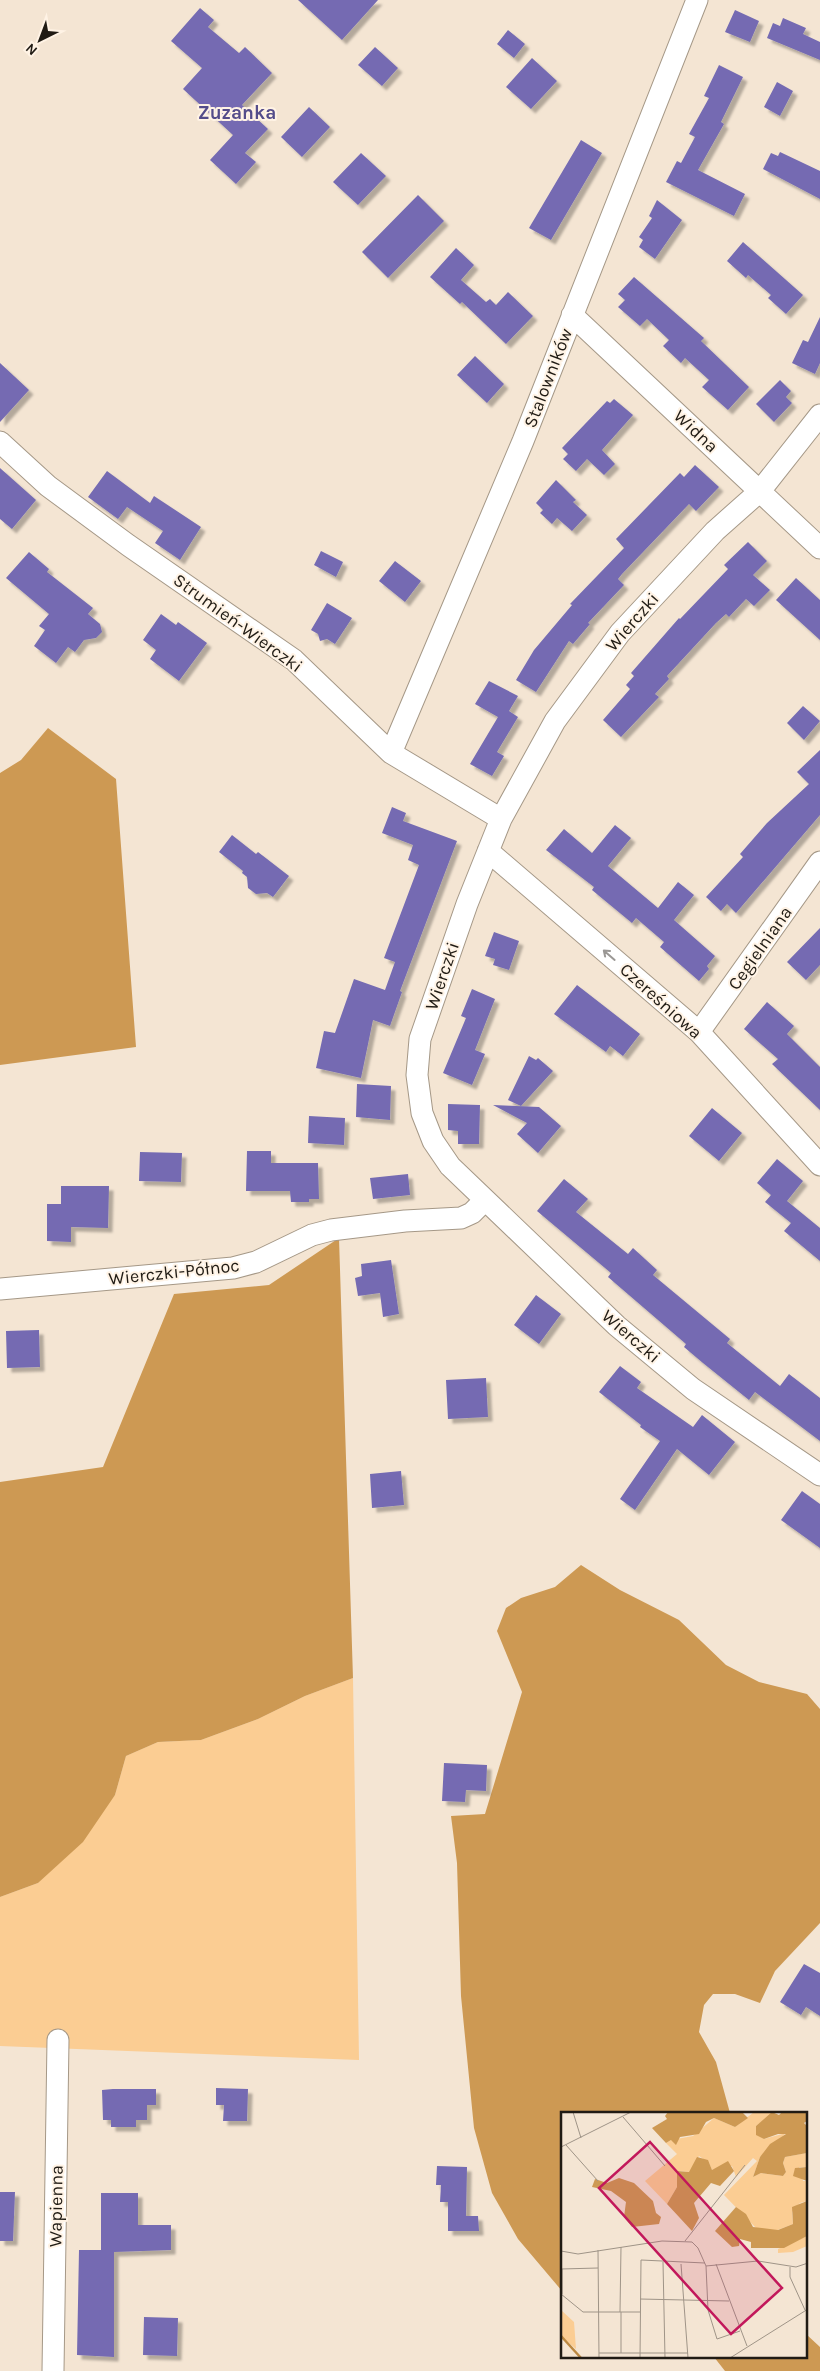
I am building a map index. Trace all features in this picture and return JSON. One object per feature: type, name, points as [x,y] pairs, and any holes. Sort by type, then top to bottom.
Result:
[{"type":"street","name":"Stalowników","points":[[391,753],[470,569],[696,0]]},
{"type":"street","name":"Widna","points":[[572,315],[820,548]]},
{"type":"street","name":"Wierczki","points":[[820,415],[760,491],[715,531],[620,633],[555,721],[501,819],[488,851],[420,1039],[417,1075],[422,1113],[433,1141],[450,1166],[618,1326],[693,1389],[820,1475]]},
{"type":"street","name":"Strumień-Wierczki","points":[[0,442],[48,486],[128,545],[294,660],[391,753],[501,819]]},
{"type":"street","name":"Czereśniowa","points":[[488,851],[699,1032],[820,1165]]},
{"type":"street","name":"Cegielniana","points":[[699,1032],[820,862]]},
{"type":"street","name":"Wierczki-Północ","points":[[0,1289],[233,1268],[256,1262],[322,1233],[405,1221],[461,1218],[472,1213],[485,1200]]},
{"type":"street","name":"Wapienna","points":[[53,2371],[58,2040]]},
{"type":"shaded area","points":[[48,728],[116,779],[136,1047],[0,1065],[0,773],[21,760]]},
{"type":"shaded area","points":[[339,1238],[353,1678],[305,1696],[258,1719],[201,1740],[158,1742],[126,1756],[115,1795],[83,1842],[38,1883],[0,1897],[0,1482],[103,1467],[174,1294],[269,1285]]},
{"type":"shaded area","points":[[581,1565],[620,1590],[679,1620],[726,1665],[759,1682],[807,1694],[820,1709],[820,1923],[775,1971],[760,2003],[735,1994],[713,1994],[704,2005],[699,2032],[716,2062],[730,2112],[561,2112],[561,2290],[518,2239],[492,2193],[474,2128],[461,1996],[457,1863],[451,1816],[485,1814],[522,1692],[497,1631],[506,1608],[521,1598],[555,1587]]},
{"type":"shaded area","points":[[353,1678],[359,2060],[0,2046],[0,1897],[38,1883],[115,1795],[126,1756],[158,1742],[201,1740],[258,1719],[305,1696]]},
{"type":"shaded area","points":[[808,2336],[820,2347],[820,2371],[725,2371],[715,2358],[808,2358]]},
{"type":"building","points":[[298,0],[378,0],[342,40]]},
{"type":"building","points":[[200,8],[214,20],[208,27],[239,53],[245,47],[272,73],[242,105],[268,129],[245,153],[256,162],[236,184],[210,160],[233,135],[183,89],[202,68],[171,41]]},
{"type":"building","points":[[735,10],[759,21],[750,42],[725,32]]},
{"type":"building","points":[[783,18],[806,28],[803,34],[820,42],[820,60],[767,38],[773,23],[780,26]]},
{"type":"building","points":[[508,30],[525,44],[514,58],[497,44]]},
{"type":"building","points":[[375,47],[398,68],[382,86],[358,65]]},
{"type":"building","points":[[532,58],[557,81],[531,109],[506,87]]},
{"type":"building","points":[[719,65],[743,77],[721,122],[724,124],[698,170],[745,194],[734,216],[666,182],[677,161],[681,163],[695,137],[689,134],[709,98],[704,96]]},
{"type":"building","points":[[777,82],[793,91],[780,116],[764,107]]},
{"type":"building","points":[[309,107],[330,127],[302,157],[281,137]]},
{"type":"building","points":[[581,140],[602,153],[551,240],[529,228]]},
{"type":"building","points":[[780,152],[820,171],[820,199],[763,169],[771,153],[778,156]]},
{"type":"building","points":[[361,153],[386,176],[358,205],[333,182]]},
{"type":"building","points":[[418,195],[444,221],[388,278],[362,252]]},
{"type":"building","points":[[657,200],[682,220],[655,259],[639,247],[643,240],[639,237],[652,218],[649,216]]},
{"type":"building","points":[[743,242],[803,295],[786,314],[768,298],[771,295],[748,275],[746,278],[727,261]]},
{"type":"building","points":[[456,248],[474,265],[461,280],[486,302],[490,299],[496,305],[508,292],[533,316],[506,344],[462,302],[460,304],[430,277]]},
{"type":"building","points":[[634,277],[704,338],[701,341],[749,387],[728,410],[702,387],[709,380],[685,358],[681,363],[663,346],[669,340],[647,319],[640,326],[618,307],[625,300],[618,294]]},
{"type":"building","points":[[820,317],[820,363],[815,374],[792,363],[803,340],[808,342]]},
{"type":"building","points":[[475,356],[504,384],[487,403],[457,375]]},
{"type":"building","points":[[0,363],[29,390],[0,422]]},
{"type":"building","points":[[780,380],[791,391],[786,397],[792,403],[774,422],[756,404]]},
{"type":"building","points":[[614,399],[633,415],[602,450],[615,464],[604,475],[587,459],[576,471],[563,459],[568,454],[562,448],[607,401],[610,403]]},
{"type":"building","points":[[695,465],[719,487],[696,511],[689,504],[622,574],[618,579],[624,585],[588,623],[590,624],[573,644],[569,641],[536,692],[516,680],[534,650],[572,605],[570,604],[624,548],[616,539],[680,473],[684,477]]},
{"type":"building","points":[[0,468],[36,500],[12,529],[0,519]]},
{"type":"building","points":[[107,471],[150,503],[154,496],[201,527],[180,560],[155,543],[163,531],[127,507],[118,519],[88,497]]},
{"type":"building","points":[[556,480],[576,500],[573,502],[587,515],[572,531],[557,518],[552,524],[540,513],[543,510],[536,503]]},
{"type":"building","points":[[748,542],[767,561],[753,575],[770,590],[754,606],[746,599],[729,617],[726,614],[716,623],[667,676],[669,679],[655,694],[659,697],[621,737],[603,720],[630,689],[626,685],[634,676],[631,673],[679,618],[728,569],[724,565]]},
{"type":"building","points":[[321,551],[343,562],[336,577],[314,565]]},
{"type":"building","points":[[29,552],[49,569],[47,572],[93,608],[88,614],[100,624],[102,632],[96,638],[84,640],[75,652],[68,647],[56,663],[34,646],[45,630],[39,626],[49,614],[6,578]]},
{"type":"building","points":[[395,561],[421,581],[405,602],[379,581]]},
{"type":"building","points":[[796,578],[820,600],[820,640],[776,600]]},
{"type":"building","points":[[327,603],[352,618],[335,644],[327,639],[320,641],[318,634],[311,630]]},
{"type":"building","points":[[161,614],[176,625],[178,622],[207,643],[179,681],[150,659],[156,650],[143,640]]},
{"type":"building","points":[[489,681],[518,696],[509,711],[518,717],[497,752],[504,756],[492,776],[470,764],[498,717],[475,704]]},
{"type":"building","points":[[803,706],[820,721],[804,740],[787,723]]},
{"type":"building","points":[[820,750],[820,815],[736,913],[727,904],[721,911],[706,897],[743,857],[740,854],[767,823],[809,784],[797,772]]},
{"type":"building","points":[[392,807],[406,813],[403,821],[457,841],[400,991],[402,992],[390,1026],[373,1020],[361,1078],[316,1068],[324,1031],[335,1033],[354,979],[385,990],[395,962],[384,958],[419,865],[408,860],[413,845],[382,833]]},
{"type":"building","points":[[615,825],[631,838],[608,866],[658,908],[678,882],[694,895],[674,920],[715,956],[707,966],[709,969],[699,981],[660,947],[664,942],[636,918],[632,923],[592,890],[594,887],[546,850],[564,829],[592,853]]},
{"type":"building","points":[[232,835],[289,876],[273,897],[267,893],[256,894],[248,888],[247,877],[242,873],[243,871],[219,852]]},
{"type":"building","points":[[820,928],[820,965],[806,980],[787,962]]},
{"type":"building","points":[[494,932],[519,941],[509,970],[493,965],[495,959],[485,956]]},
{"type":"building","points":[[577,985],[640,1034],[623,1056],[610,1046],[606,1052],[554,1014]]},
{"type":"building","points":[[472,989],[495,999],[475,1050],[485,1054],[472,1085],[443,1073],[466,1018],[461,1016]]},
{"type":"building","points":[[767,1002],[794,1026],[787,1034],[820,1067],[820,1110],[772,1064],[778,1059],[744,1029]]},
{"type":"building","points":[[529,1056],[536,1060],[538,1058],[553,1071],[521,1106],[508,1100]]},
{"type":"building","points":[[357,1084],[391,1086],[390,1120],[356,1117]]},
{"type":"building","points":[[448,1104],[480,1105],[479,1144],[458,1144],[458,1131],[448,1130]]},
{"type":"building","points":[[493,1105],[539,1107],[561,1126],[538,1153],[517,1134],[527,1123]]},
{"type":"building","points":[[712,1108],[742,1133],[719,1161],[689,1136]]},
{"type":"building","points":[[309,1116],[345,1118],[344,1145],[308,1143]]},
{"type":"building","points":[[247,1151],[271,1151],[271,1163],[318,1163],[319,1199],[309,1199],[309,1202],[291,1202],[290,1191],[246,1191]]},
{"type":"building","points":[[140,1152],[182,1153],[181,1182],[139,1181]]},
{"type":"building","points":[[777,1159],[803,1181],[787,1201],[820,1228],[820,1261],[784,1231],[791,1223],[765,1202],[771,1195],[757,1183]]},
{"type":"building","points":[[408,1174],[410,1195],[373,1199],[370,1178]]},
{"type":"building","points":[[564,1179],[588,1199],[576,1212],[628,1254],[633,1248],[657,1270],[653,1275],[730,1339],[727,1343],[780,1386],[789,1374],[820,1398],[820,1441],[755,1392],[749,1400],[703,1363],[684,1347],[686,1344],[608,1277],[611,1273],[537,1211]]},
{"type":"building","points":[[61,1186],[109,1186],[108,1228],[71,1227],[71,1242],[47,1241],[47,1204],[61,1204]]},
{"type":"building","points":[[391,1260],[399,1314],[383,1317],[380,1293],[358,1296],[355,1278],[362,1276],[361,1264]]},
{"type":"building","points":[[536,1295],[561,1314],[539,1344],[514,1325]]},
{"type":"building","points":[[39,1330],[40,1367],[7,1368],[6,1331]]},
{"type":"building","points":[[620,1366],[641,1382],[637,1388],[693,1427],[702,1415],[735,1442],[709,1475],[677,1449],[635,1510],[620,1499],[660,1441],[640,1427],[641,1425],[599,1392]]},
{"type":"building","points":[[486,1378],[488,1417],[448,1419],[446,1380]]},
{"type":"building","points":[[401,1471],[404,1505],[372,1508],[370,1474]]},
{"type":"building","points":[[802,1491],[820,1504],[820,1548],[781,1520]]},
{"type":"building","points":[[444,1763],[487,1765],[486,1791],[466,1790],[465,1802],[442,1801]]},
{"type":"building","points":[[804,1964],[820,1973],[820,2016],[806,2007],[801,2015],[780,2002]]},
{"type":"building","points":[[216,2088],[248,2089],[247,2121],[223,2121],[224,2105],[216,2105]]},
{"type":"building","points":[[156,2089],[156,2105],[147,2105],[147,2120],[136,2120],[136,2127],[111,2127],[111,2120],[103,2120],[102,2090]]},
{"type":"building","points":[[437,2166],[467,2167],[466,2216],[478,2216],[479,2231],[448,2231],[448,2202],[440,2202],[441,2185],[436,2185]]},
{"type":"building","points":[[0,2192],[15,2192],[13,2241],[0,2241]]},
{"type":"building","points":[[101,2193],[138,2193],[138,2225],[171,2225],[171,2250],[114,2252],[114,2357],[77,2355],[79,2250],[101,2250]]},
{"type":"building","points":[[144,2317],[178,2318],[177,2356],[143,2355]]},
{"type":"district","name":"Zuzanka","points":[[237,113]]}]
